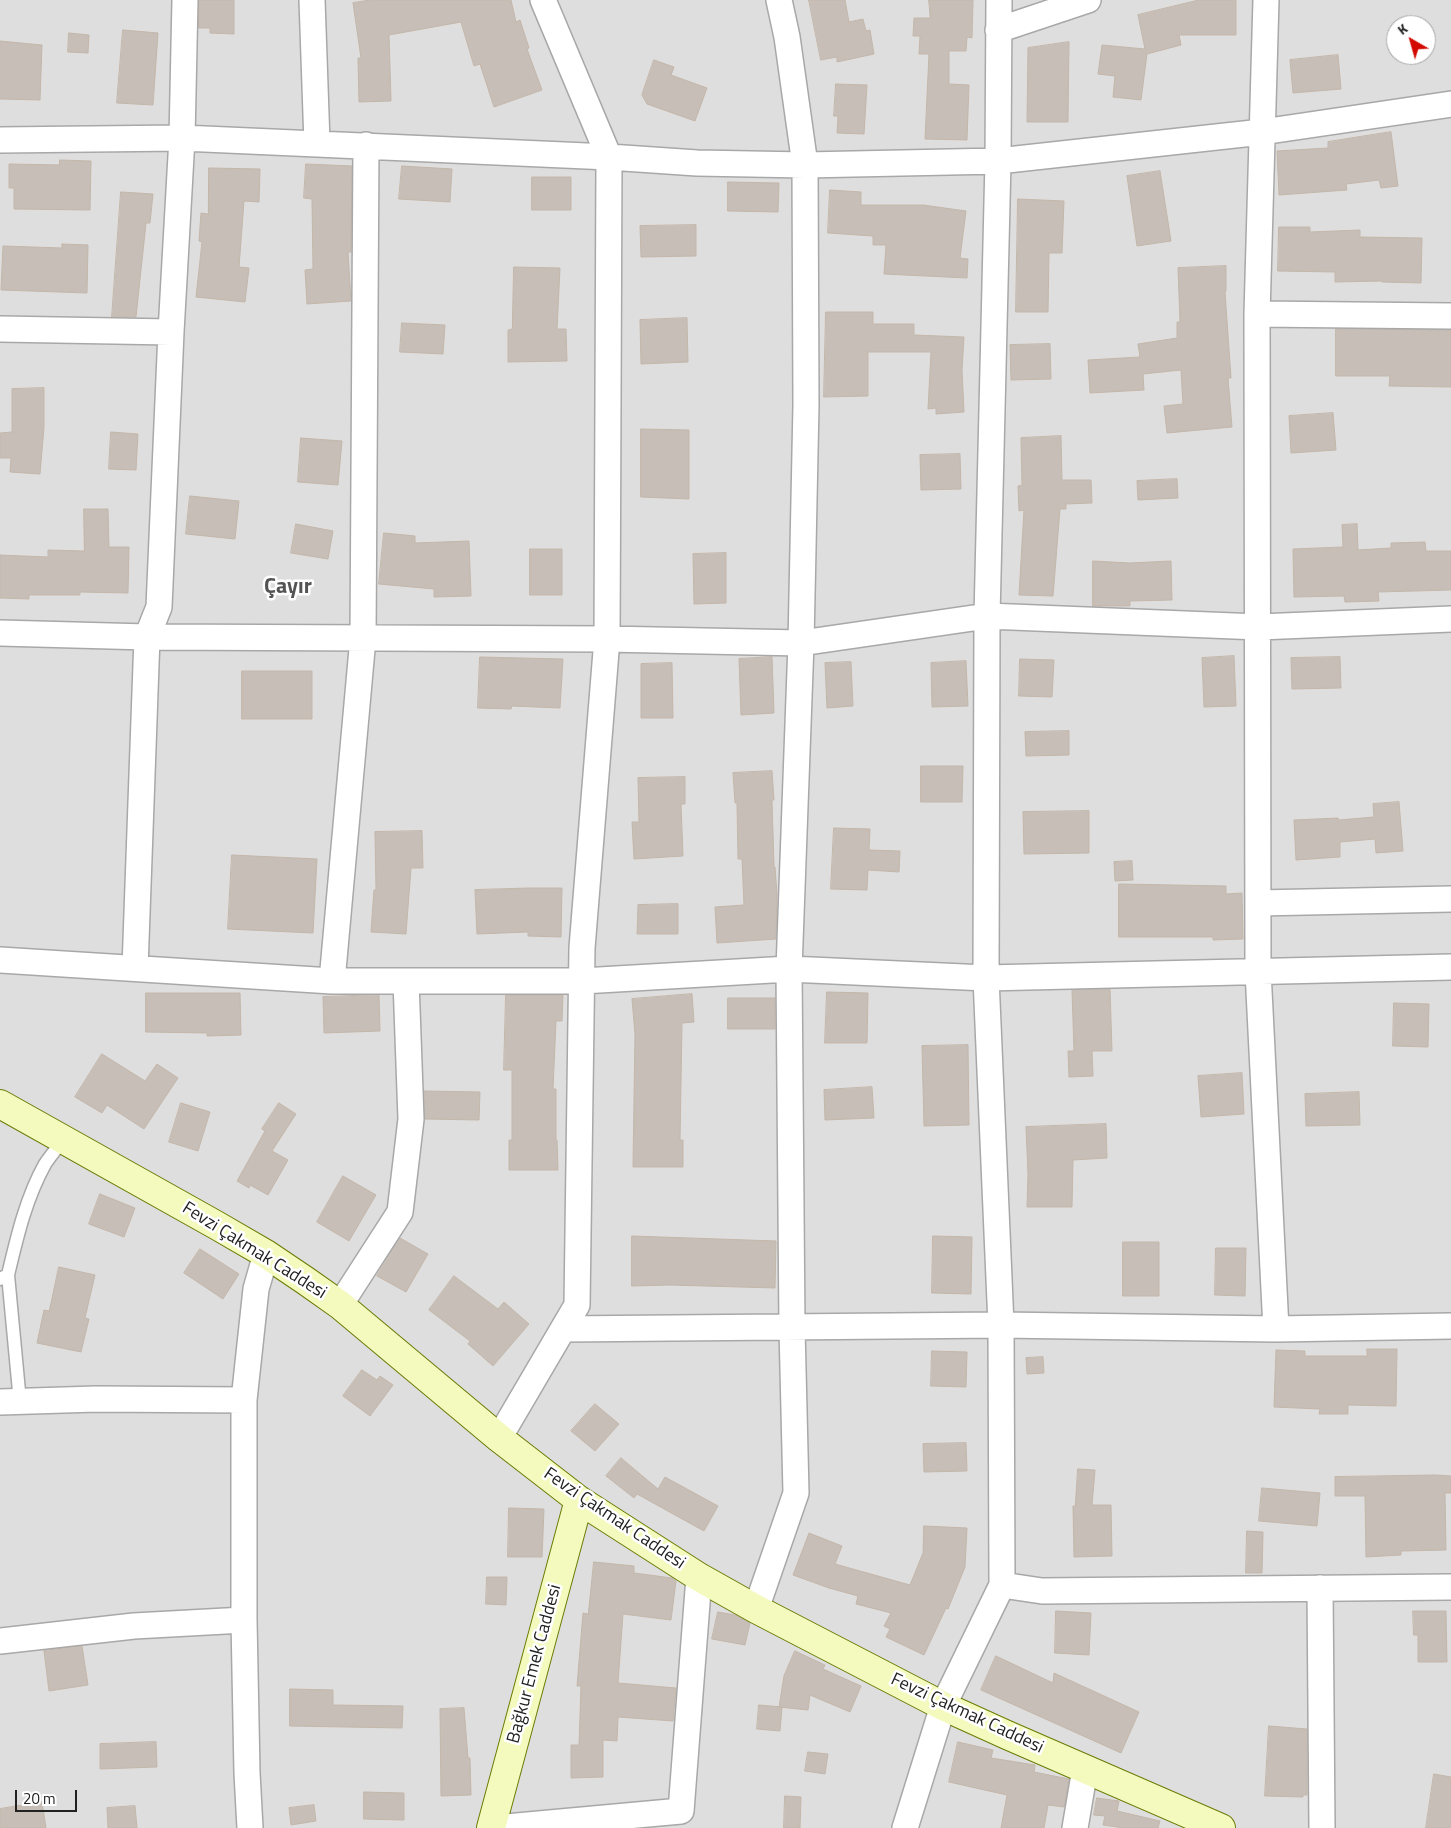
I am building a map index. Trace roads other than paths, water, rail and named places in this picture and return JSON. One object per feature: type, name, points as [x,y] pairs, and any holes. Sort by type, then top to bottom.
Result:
[{"type":"main road","name":"Fevzi Çakmak Caddesi","points":[[0,1104],[266,1254],[340,1305],[499,1438],[579,1500],[699,1577],[756,1609],[943,1706],[1222,1828]]},
{"type":"main road","name":"Bağkur Emek Caddesi","points":[[491,1828],[579,1500]]},
{"type":"street","points":[[135,968],[148,637],[159,607],[182,138],[185,0]]},
{"type":"street","points":[[312,0],[317,143]]},
{"type":"street","points":[[499,1438],[577,1305],[582,948],[607,638],[610,156],[543,0]]},
{"type":"street","points":[[756,1609],[796,1493],[792,1328],[789,969],[801,642],[806,405],[805,165],[787,37],[779,0]]},
{"type":"street","points":[[905,1828],[943,1706],[1002,1585],[1001,1325],[986,978],[987,616],[998,162],[999,0]]},
{"type":"street","points":[[998,30],[1088,0]]},
{"type":"street","points":[[1266,0],[1257,314],[1259,627],[1258,971],[1276,1329]]},
{"type":"street","points":[[0,140],[182,138],[610,156],[697,163],[805,165],[998,162],[1262,132],[1451,104]]},
{"type":"street","points":[[332,981],[363,638],[366,145]]},
{"type":"street","points":[[1257,314],[1451,316]]},
{"type":"street","points":[[0,329],[171,332]]},
{"type":"street","points":[[0,633],[148,637],[607,638],[801,642],[987,616],[1259,627],[1451,619]]},
{"type":"street","points":[[1258,903],[1451,899]]},
{"type":"street","points":[[0,960],[332,981],[582,981],[789,969],[986,978],[1451,967]]},
{"type":"street","points":[[340,1305],[400,1212],[411,1119],[406,981]]},
{"type":"street","points":[[250,1828],[244,1620],[244,1400],[256,1289],[266,1254]]},
{"type":"street","points":[[563,1329],[1001,1325],[1276,1329],[1451,1326]]},
{"type":"street","points":[[10,1402],[96,1398],[244,1400]]},
{"type":"street","points":[[495,1828],[632,1822],[681,1811],[699,1577]]},
{"type":"street","points":[[1002,1585],[1042,1591],[1451,1587]]},
{"type":"street","points":[[1320,1588],[1322,1828]]},
{"type":"street","points":[[0,1641],[134,1626],[244,1620]]},
{"type":"street","points":[[1076,1828],[1086,1768]]},
{"type":"lane","points":[[10,1402],[4,1277],[34,1186],[46,1162],[64,1139]]},
{"type":"district","name":"Çayır","points":[[288,588]]}]
